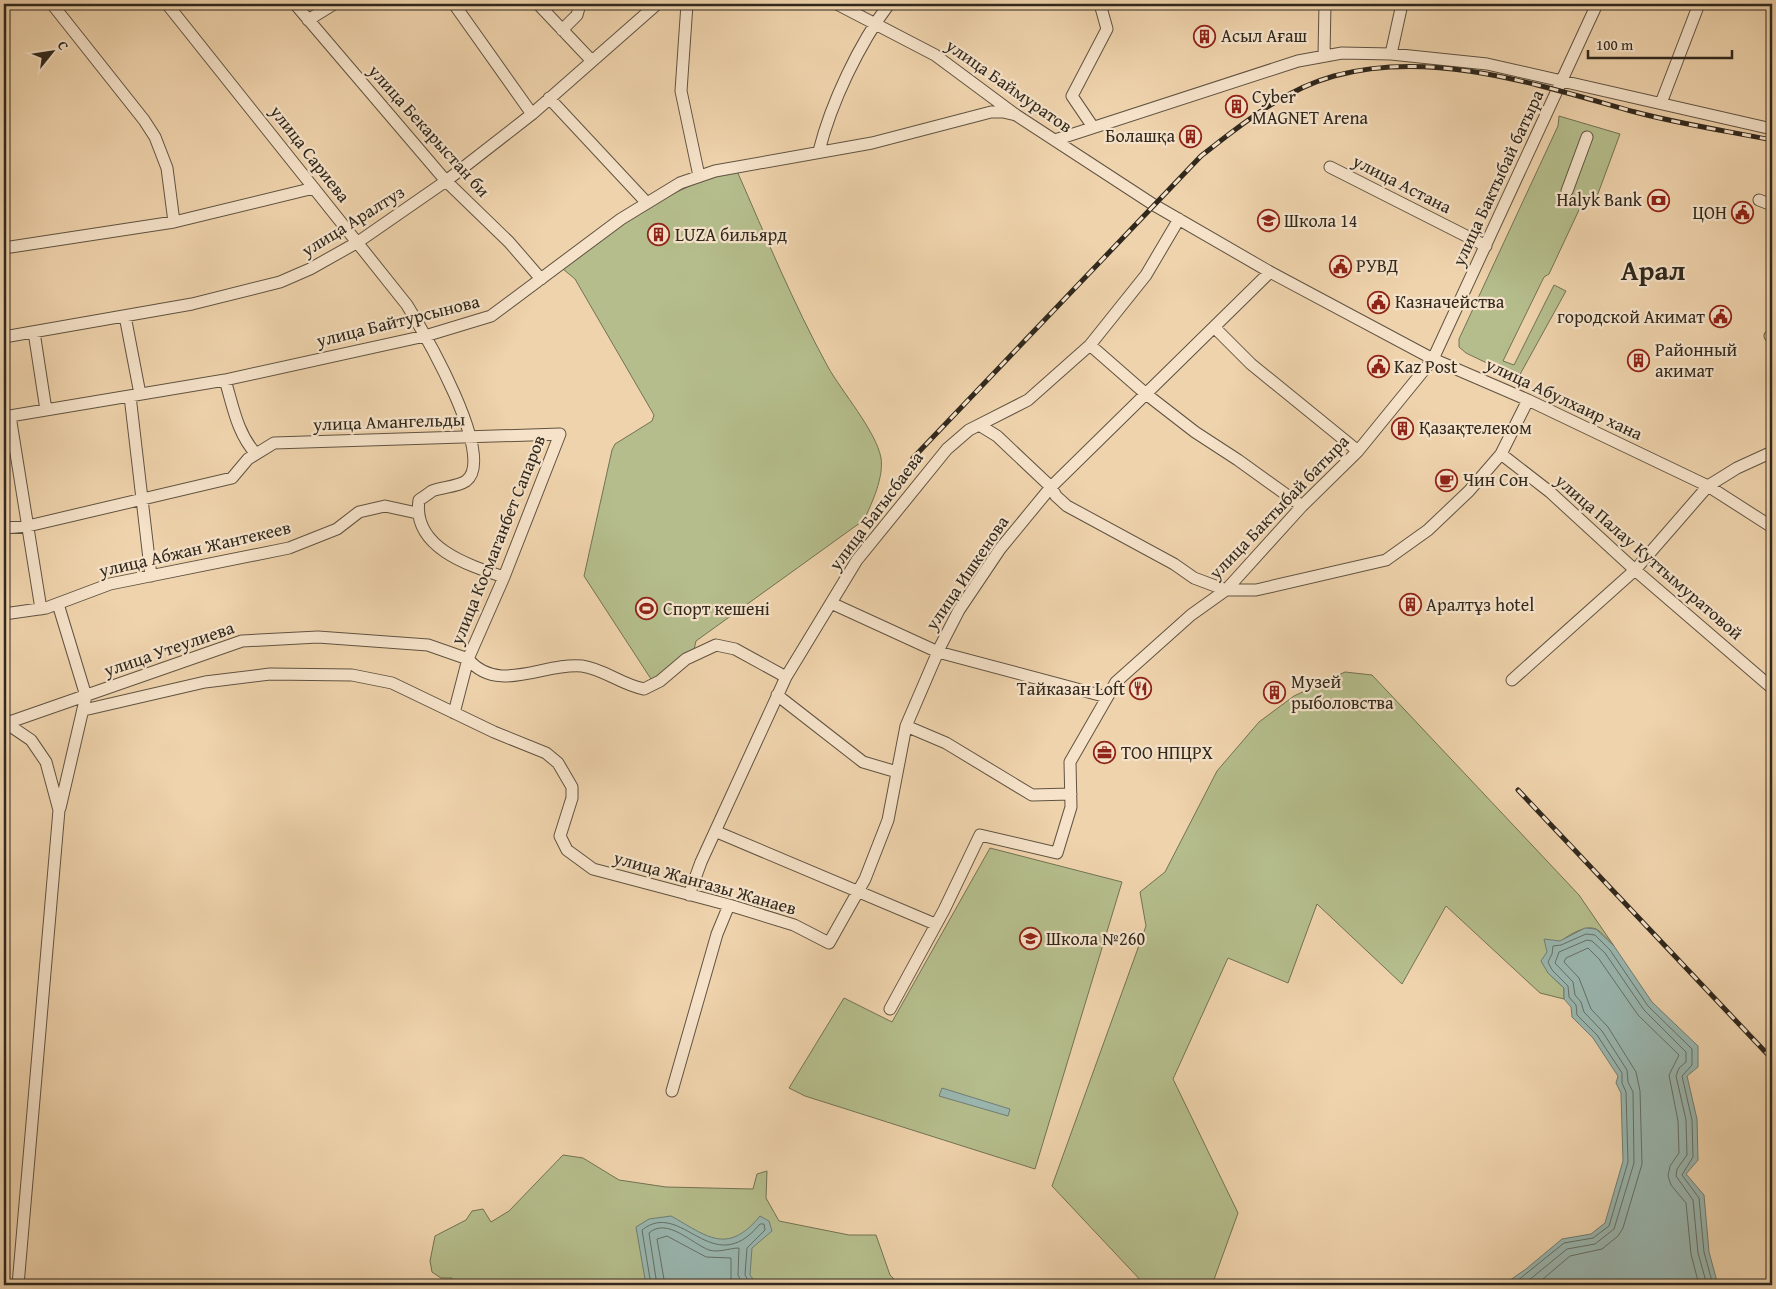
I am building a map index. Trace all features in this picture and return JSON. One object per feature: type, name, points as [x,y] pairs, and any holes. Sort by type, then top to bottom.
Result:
[{"type":"street","points":[[52,4],[144,120],[155,137],[167,168],[174,222]]},
{"type":"street","name":"улица Сариева","points":[[167,4],[407,305],[437,358],[471,437],[475,456],[472,471],[466,480],[433,491],[419,500],[417,513]]},
{"type":"street","name":"улица Бекарыстан би","points":[[295,4],[446,181],[508,242],[541,279]]},
{"type":"street","points":[[308,20],[334,4]]},
{"type":"street","points":[[454,4],[532,114]]},
{"type":"street","points":[[538,4],[591,60]]},
{"type":"street","points":[[562,30],[577,15],[580,4]]},
{"type":"street","name":"улица Аралтуз","points":[[4,337],[192,304],[280,282],[310,269],[358,242],[446,181],[532,114],[591,60],[657,4]]},
{"type":"street","points":[[687,4],[681,91],[699,176]]},
{"type":"street","name":"улица Баймуратов","points":[[837,4],[875,22],[935,55],[1016,115],[1154,205]]},
{"type":"street","points":[[819,152],[828,118],[875,22],[888,4]]},
{"type":"street","points":[[1093,128],[1072,96],[1107,29],[1100,4]]},
{"type":"street","points":[[1324,55],[1326,4]]},
{"type":"street","points":[[1391,54],[1402,4]]},
{"type":"street","name":"улица Бактыбай батыра","points":[[890,1009],[944,910],[980,835],[1057,853],[1071,807],[1070,762],[1116,682],[1191,615],[1226,590],[1302,506],[1358,451],[1433,358],[1596,4]]},
{"type":"street","points":[[1661,104],[1699,4]]},
{"type":"street","points":[[1055,140],[1298,61],[1342,53],[1391,54],[1487,64],[1772,129]]},
{"type":"street","points":[[549,98],[647,204]]},
{"type":"street","name":"улица Байтурсынова","points":[[7,416],[225,380],[425,336],[491,316],[621,219],[680,183],[715,171],[890,139],[991,112],[1016,115]]},
{"type":"street","points":[[1566,191],[1587,137]]},
{"type":"street","name":"улица Астана","points":[[1330,167],[1486,246]]},
{"type":"street","points":[[4,248],[174,222],[314,188]]},
{"type":"street","points":[[1759,200],[1772,205]]},
{"type":"street","name":"улица Абулхаир хана","points":[[1154,205],[1270,272],[1433,358],[1528,400],[1708,486],[1772,527]]},
{"type":"street","name":"улица Багысбаева","points":[[690,895],[702,862],[786,676],[857,560],[947,449],[969,430],[1028,400],[1090,345],[1146,275],[1179,219]]},
{"type":"street","name":"улица Ишкенова","points":[[829,943],[859,890],[888,820],[906,726],[938,652],[959,610],[1000,549],[1051,487],[1270,272]]},
{"type":"street","points":[[125,316],[135,395],[142,497],[151,576]]},
{"type":"street","points":[[1215,328],[1251,364],[1358,451]]},
{"type":"street","points":[[34,332],[46,410]]},
{"type":"street","points":[[1090,345],[1146,394],[1195,432],[1302,506]]},
{"type":"street","points":[[225,380],[244,442],[256,454]]},
{"type":"street","points":[[979,424],[997,436],[1051,487],[1056,496],[1067,506],[1174,564],[1194,578],[1226,590],[1256,590],[1386,560],[1428,530],[1469,491],[1501,454],[1528,400]]},
{"type":"street","points":[[7,416],[28,526],[41,609]]},
{"type":"street","name":"улица Амангельды","points":[[142,497],[232,478],[248,458],[274,443],[560,434]]},
{"type":"street","name":"улица Космаганбет Сапаров","points":[[454,713],[468,659],[504,577],[560,434]]},
{"type":"street","points":[[1512,680],[1636,570],[1708,486],[1737,468],[1772,452]]},
{"type":"street","name":"улица Палау Куттымуратовой","points":[[1501,454],[1550,492],[1636,570],[1772,688]]},
{"type":"street","points":[[4,528],[28,526],[142,497]]},
{"type":"street","name":"улица Абжан Жантекеев","points":[[4,614],[41,609],[110,584],[289,548],[336,529],[359,512],[385,506],[417,513]]},
{"type":"street","points":[[417,513],[422,530],[439,547],[467,565],[504,577]]},
{"type":"street","points":[[831,603],[938,652],[1107,697]]},
{"type":"street","points":[[18,1285],[59,810],[86,696],[58,604]]},
{"type":"street","name":"улица Утеулиева","points":[[5,723],[242,642],[318,638],[428,645],[468,659],[478,670],[506,676],[580,666],[594,669],[644,688],[649,688],[660,681],[686,659],[716,645],[735,649],[786,676]]},
{"type":"street","points":[[84,710],[205,682],[270,674],[352,674],[392,683],[454,713]]},
{"type":"street","points":[[778,696],[863,762],[897,772]]},
{"type":"street","name":"улица Жангазы Жанаев","points":[[454,713],[546,752],[558,763],[572,787],[572,798],[560,836],[563,844],[572,854],[593,869],[729,904],[794,925],[829,943]]},
{"type":"street","points":[[5,723],[31,740],[46,762],[59,810]]},
{"type":"street","points":[[906,726],[946,743],[1032,795],[1071,794]]},
{"type":"street","points":[[717,832],[859,890],[935,924]]},
{"type":"street","points":[[672,1091],[717,934],[729,904]]},
{"type":"green space","points":[[1559,116],[1620,134],[1596,199],[1586,195],[1549,274],[1544,277],[1503,361],[1514,365],[1554,285],[1566,291],[1518,378],[1466,353],[1459,347],[1459,339],[1558,126]]},
{"type":"green space","points":[[737,171],[780,270],[815,343],[834,377],[873,436],[881,458],[881,473],[877,490],[864,520],[696,641],[693,654],[656,680],[651,679],[584,576],[612,450],[615,444],[652,421],[654,415],[575,279],[563,269],[627,222],[661,201],[697,183]]},
{"type":"green space","points":[[1345,672],[1372,675],[1579,895],[1614,946],[1598,930],[1590,928],[1570,935],[1548,952],[1548,973],[1564,988],[1564,999],[1540,993],[1446,906],[1402,984],[1317,904],[1288,983],[1228,958],[1173,1079],[1238,1213],[1212,1285],[1145,1285],[1052,1186],[1146,926],[1140,892],[1165,872],[1217,771],[1259,722],[1294,696]]},
{"type":"green space","points":[[990,848],[1122,882],[1035,1169],[805,1096],[789,1088],[844,998],[892,1022]]},
{"type":"green space","points":[[563,1155],[583,1158],[619,1180],[666,1187],[753,1189],[757,1174],[767,1171],[766,1198],[779,1221],[849,1235],[876,1235],[890,1275],[900,1285],[451,1285],[454,1283],[452,1278],[441,1278],[432,1272],[430,1261],[435,1236],[466,1220],[472,1211],[483,1209],[491,1222],[509,1211]]},
{"type":"water","points":[[1585,928],[1596,929],[1614,946],[1652,1002],[1698,1046],[1698,1067],[1687,1076],[1697,1119],[1698,1160],[1686,1174],[1704,1195],[1709,1252],[1718,1285],[1503,1285],[1526,1269],[1562,1239],[1591,1234],[1605,1223],[1623,1161],[1621,1093],[1616,1083],[1618,1076],[1593,1038],[1572,1017],[1571,1007],[1564,999],[1564,988],[1548,973],[1541,961],[1547,952],[1544,939],[1560,941]]},
{"type":"water","points":[[942,1088],[1010,1109],[1008,1116],[939,1096]]},
{"type":"water","points":[[671,1216],[706,1235],[727,1239],[737,1236],[760,1216],[769,1221],[772,1231],[752,1248],[750,1275],[757,1285],[646,1285],[636,1227],[649,1219]]},
{"type":"railway","points":[[913,458],[1201,156],[1263,110],[1280,99],[1315,82],[1334,76],[1372,69],[1410,66],[1448,68],[1524,82],[1686,124],[1772,140]]},
{"type":"railway","points":[[1518,790],[1772,1059]]},
{"type":"place","name":"Асыл Ағаш","points":[[1205,36]]},
{"type":"place","name":"Cyber MAGNET Arena","points":[[1236,107]]},
{"type":"place","name":"Болашқа","points":[[1191,136]]},
{"type":"place","name":"Halyk Bank","points":[[1658,200]]},
{"type":"place","name":"ЦОН","points":[[1743,213]]},
{"type":"place","name":"Школа 14","points":[[1268,221]]},
{"type":"place","name":"LUZA бильярд","points":[[659,235]]},
{"type":"place","name":"РУВД","points":[[1340,266]]},
{"type":"place","name":"Казначейства","points":[[1379,302]]},
{"type":"place","name":"городской Акимат","points":[[1721,317]]},
{"type":"place","name":"Районный акимат","points":[[1639,360]]},
{"type":"place","name":"Kaz Post","points":[[1378,367]]},
{"type":"place","name":"Қазақтелеком","points":[[1403,428]]},
{"type":"place","name":"Чин Сон","points":[[1447,480]]},
{"type":"place","name":"Аралтұз hotel","points":[[1410,605]]},
{"type":"place","name":"Спорт кешені","points":[[647,609]]},
{"type":"place","name":"Тайказан Loft","points":[[1141,689]]},
{"type":"place","name":"Музей рыболовства","points":[[1275,692]]},
{"type":"place","name":"ТОО НПЦРХ","points":[[1105,753]]},
{"type":"place","name":"Школа №260","points":[[1030,939]]},
{"type":"district","name":"Арал","points":[[1653,270]]}]
